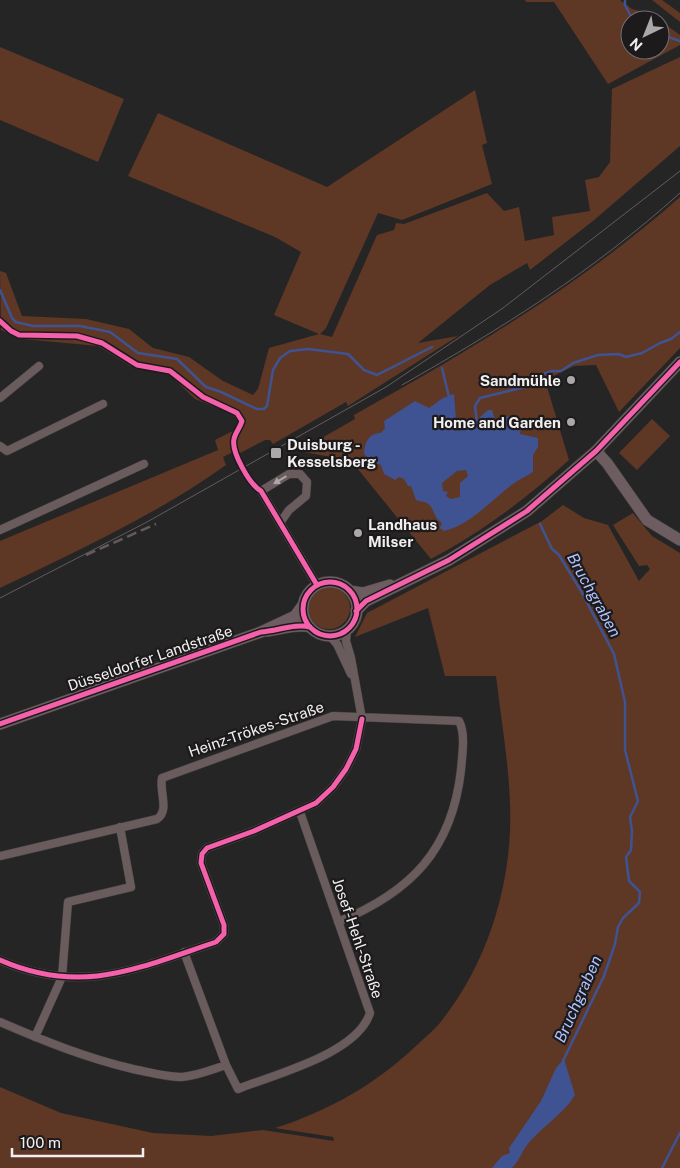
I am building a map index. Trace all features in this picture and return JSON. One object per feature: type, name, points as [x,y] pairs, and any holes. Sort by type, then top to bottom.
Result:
[{"type":"main road","points":[[356,611],[366,601],[401,582],[449,560],[527,511],[596,451],[680,362]]},
{"type":"main road","points":[[596,451],[607,463],[647,520],[680,540]]},
{"type":"main road","points":[[350,591],[355,601],[356,611],[353,621],[347,628],[339,634],[329,635],[318,633],[310,627],[305,618],[303,605],[308,594],[317,585],[334,582],[350,591],[364,593],[401,582]]},
{"type":"main road","name":"Düsseldorfer Landstraße","points":[[0,724],[261,632],[295,616],[303,605]]},
{"type":"main road","name":"Düsseldorfer Landstraße","points":[[261,632],[281,630],[297,625],[310,627]]},
{"type":"street","points":[[0,398],[39,366]]},
{"type":"street","points":[[0,446],[7,451],[103,404]]},
{"type":"street","points":[[0,530],[144,464]]},
{"type":"street","points":[[280,522],[288,510],[306,496],[307,482],[300,474],[289,474],[261,491],[317,585]]},
{"type":"street","points":[[347,628],[346,641],[351,658],[353,677]]},
{"type":"street","points":[[0,960],[62,978],[101,977],[139,968],[216,942],[224,934],[224,925],[201,863],[202,854],[207,848],[300,812],[316,803],[333,787],[346,769],[356,749],[362,719],[359,697],[353,677],[337,644],[329,635]]},
{"type":"street","name":"Heinz-Trökes-Straße","points":[[0,856],[157,819],[162,815],[164,808],[160,787],[162,778],[333,716],[362,719],[459,721],[462,727],[462,758],[458,791],[451,818],[441,839],[416,874],[384,900],[338,922]]},
{"type":"street","name":"Josef-Hehl-Straße","points":[[184,952],[226,1065],[238,1089],[333,1052],[360,1033],[367,1024],[370,1014],[300,812]]},
{"type":"street","points":[[35,1036],[62,978],[68,902],[131,887],[120,828]]},
{"type":"street","points":[[0,1022],[66,1050],[96,1060],[166,1075],[182,1077],[202,1074],[226,1065]]},
{"type":"shaded area","points":[[525,0],[620,0],[636,10],[620,10],[620,60],[652,60],[608,84],[554,2],[526,2]]},
{"type":"shaded area","points":[[652,0],[662,0],[680,13],[680,22],[670,14],[670,10],[665,10]]},
{"type":"shaded area","points":[[670,28],[680,35],[680,45],[670,50]]},
{"type":"shaded area","points":[[0,47],[124,99],[98,162],[0,120]]},
{"type":"shaded area","points":[[680,57],[680,146],[593,221],[530,270],[527,263],[490,285],[418,343],[458,336],[348,406],[346,402],[273,444],[270,440],[265,440],[240,453],[237,450],[223,457],[226,465],[172,500],[116,531],[0,588],[0,541],[218,450],[215,440],[235,430],[238,421],[231,413],[195,399],[170,375],[130,366],[98,346],[23,339],[1,330],[0,271],[6,273],[22,316],[86,319],[129,329],[153,348],[189,357],[223,381],[253,395],[258,389],[269,348],[319,334],[274,315],[301,252],[275,237],[128,176],[158,113],[327,187],[475,90],[487,143],[482,145],[492,184],[402,220],[378,213],[326,328],[320,334],[332,337],[377,235],[394,230],[396,223],[404,224],[487,193],[504,211],[519,207],[525,241],[554,235],[552,217],[590,211],[585,180],[599,177],[610,162],[612,89]]},
{"type":"shaded area","points":[[680,197],[680,348],[619,412],[596,365],[574,366],[545,380],[569,460],[537,488],[486,526],[431,559],[357,468],[342,459],[299,451],[355,419],[354,415],[482,341],[564,288],[642,229]]},
{"type":"shaded area","points":[[652,419],[670,436],[637,470],[619,453]]},
{"type":"shaded area","points":[[563,505],[584,518],[608,525],[639,581],[650,569],[647,565],[639,566],[613,525],[633,513],[652,536],[680,553],[680,1168],[0,1168],[0,1087],[61,1113],[153,1133],[211,1136],[263,1130],[334,1141],[333,1137],[275,1128],[333,1105],[351,1095],[385,1072],[439,1024],[455,1003],[480,957],[490,933],[504,883],[510,831],[510,792],[496,676],[445,676],[428,608],[355,637],[367,613],[542,521]]},
{"type":"shaded area","points":[[333,587],[341,590],[347,596],[350,608],[347,620],[341,626],[325,629],[317,626],[311,620],[308,604],[311,596],[317,590]]},
{"type":"water","points":[[454,394],[455,431],[467,429],[471,420],[482,424],[480,417],[488,410],[492,410],[495,420],[509,416],[521,419],[520,434],[538,438],[538,447],[533,455],[533,472],[515,482],[464,523],[444,531],[440,528],[442,523],[430,505],[416,500],[411,486],[408,486],[404,479],[399,477],[395,480],[384,474],[381,465],[368,460],[364,453],[368,439],[377,433],[381,433],[385,428],[384,421],[415,401],[429,408],[443,398]],"holes":[[[466,470],[468,476],[460,483],[460,497],[451,499],[446,496],[448,492],[443,491],[442,483],[457,471]]]},
{"type":"water","points":[[564,1059],[575,1095],[564,1109],[527,1145],[512,1168],[492,1168],[502,1156],[510,1153],[509,1148],[541,1101],[556,1068]]},
{"type":"waterway","points":[[625,0],[628,10]]},
{"type":"waterway","points":[[670,38],[680,41]]},
{"type":"waterway","points":[[0,290],[12,318],[16,322],[33,326],[80,326],[110,332],[138,353],[177,359],[206,387],[257,409],[264,409],[267,406],[273,370],[280,358],[290,351],[308,349],[348,354],[364,370],[377,375],[432,347]]},
{"type":"waterway","points":[[477,423],[475,406],[480,398],[533,385],[541,375],[552,371],[561,371],[573,363],[598,355],[619,354],[626,357],[642,353],[671,339],[680,332]]},
{"type":"waterway","points":[[442,368],[449,397]]},
{"type":"waterway","name":"Bruchgraben","points":[[540,524],[552,549],[559,555],[581,591],[614,654],[625,702],[625,750],[638,801],[630,817],[632,831],[631,850],[626,857],[629,881],[640,892],[639,903],[623,918],[618,927],[615,944],[604,976],[563,1061]]},
{"type":"waterway","points":[[662,1168],[680,1133]]},
{"type":"tram line","points":[[0,598],[147,522],[386,387],[503,308],[680,171]]},
{"type":"tram line","points":[[402,385],[476,342],[546,297],[614,248],[680,193]]},
{"type":"railway","points":[[86,555],[156,524]]},
{"type":"cycle path","points":[[0,321],[11,331],[19,335],[77,336],[102,343],[137,365],[170,371],[203,397],[237,413],[242,421],[234,439],[238,460],[252,482],[261,491],[317,585]]},
{"type":"cycle path","points":[[356,611],[366,601],[449,560],[527,511],[596,451],[680,362]]},
{"type":"cycle path","points":[[330,582],[349,590],[357,609],[349,628],[330,636],[311,628],[303,609],[311,590],[330,582]]},
{"type":"cycle path","points":[[0,724],[261,632],[293,627],[310,627]]},
{"type":"cycle path","points":[[0,960],[30,971],[57,976],[84,977],[135,969],[216,942],[224,934],[224,925],[201,863],[202,854],[207,848],[254,831],[316,803],[333,787],[346,769],[356,749],[362,719]]},
{"type":"place","name":"Sandmühle","points":[[571,380]]},
{"type":"place","name":"Home and Garden","points":[[571,422]]},
{"type":"place","name":"Duisburg - Kesselsberg","points":[[276,453]]},
{"type":"place","name":"Landhaus Milser","points":[[358,533]]}]
